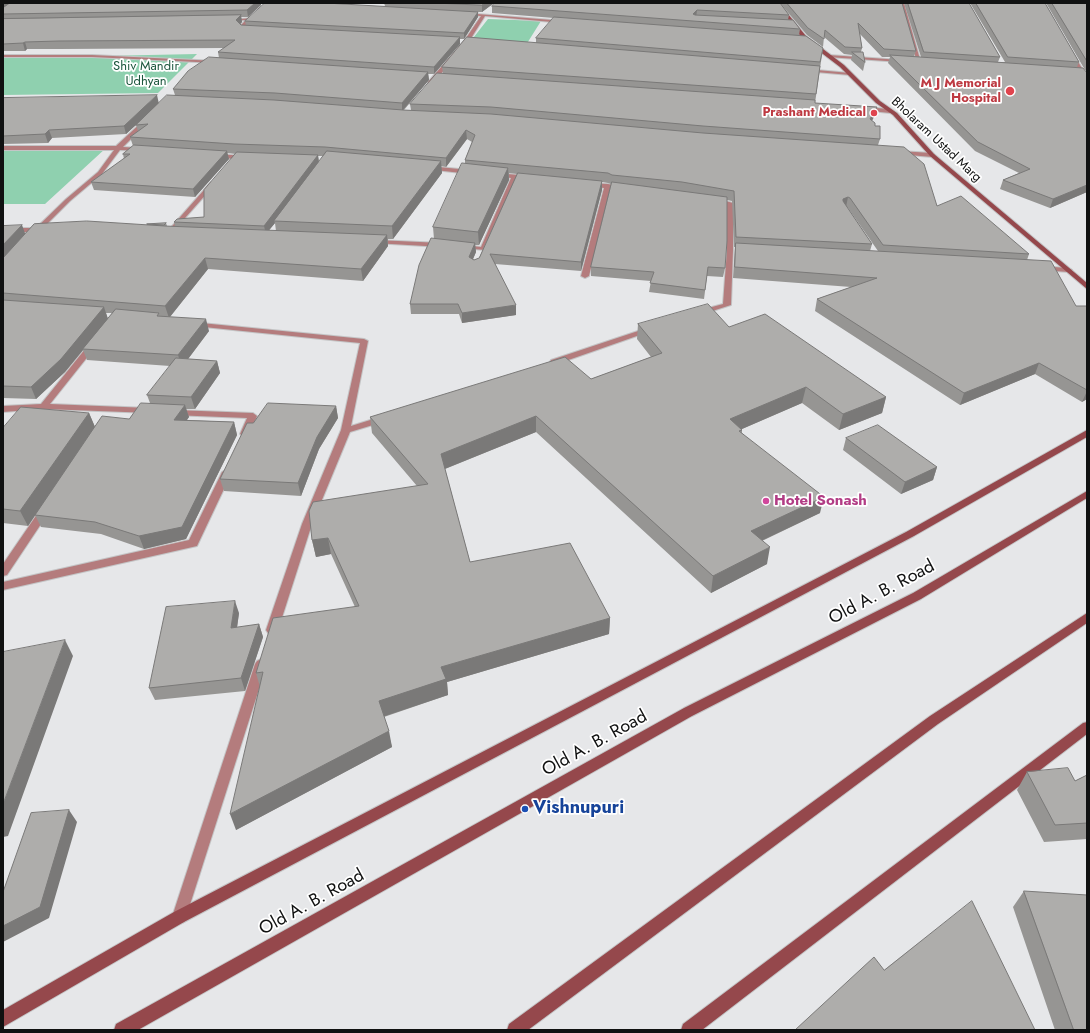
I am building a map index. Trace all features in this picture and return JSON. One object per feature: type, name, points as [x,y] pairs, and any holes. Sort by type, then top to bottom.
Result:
[{"type":"street","name":"Bholaram Ustad Marg","points":[[776,3],[808,40],[850,74],[878,102],[895,114],[932,155],[1087,287]]},
{"type":"street","points":[[902,3],[919,62]]},
{"type":"street","points":[[426,88],[466,42],[484,15],[489,11]]},
{"type":"street","points":[[461,14],[560,21]]},
{"type":"street","points":[[254,15],[241,27],[244,30],[255,31]]},
{"type":"street","points":[[226,20],[250,19]]},
{"type":"street","points":[[548,26],[552,21]]},
{"type":"street","points":[[787,25],[795,25]]},
{"type":"street","points":[[800,40],[808,40]]},
{"type":"street","points":[[458,42],[473,42]]},
{"type":"street","points":[[1068,47],[1085,72],[1087,81]]},
{"type":"street","points":[[3,56],[92,56],[224,62]]},
{"type":"street","points":[[829,56],[904,61]]},
{"type":"street","points":[[196,66],[201,61]]},
{"type":"street","points":[[911,62],[926,63]]},
{"type":"street","points":[[803,70],[850,74]]},
{"type":"street","points":[[1075,72],[1085,72]]},
{"type":"street","points":[[426,77],[442,78]]},
{"type":"street","points":[[859,108],[890,111]]},
{"type":"street","points":[[27,242],[68,200],[100,173],[118,148],[151,116]]},
{"type":"street","points":[[3,148],[118,148],[150,151]]},
{"type":"street","points":[[892,152],[932,155]]},
{"type":"street","points":[[204,155],[251,158]]},
{"type":"street","points":[[230,163],[236,157]]},
{"type":"street","points":[[420,167],[475,173]]},
{"type":"street","points":[[491,174],[538,179]]},
{"type":"street","points":[[168,234],[220,175]]},
{"type":"street","points":[[367,242],[454,246],[482,252],[515,177]]},
{"type":"street","points":[[584,184],[630,189]]},
{"type":"street","points":[[585,276],[608,186]]},
{"type":"street","points":[[689,317],[726,304],[734,250],[730,203],[709,199]]},
{"type":"street","points":[[3,230],[50,226]]},
{"type":"street","points":[[161,234],[176,234]]},
{"type":"street","points":[[1036,268],[1068,270]]},
{"type":"street","points":[[179,917],[307,524],[346,430],[364,340],[186,323]]},
{"type":"street","points":[[545,365],[658,327]]},
{"type":"street","points":[[44,406],[97,340]]},
{"type":"street","points":[[3,409],[44,406],[111,413],[164,412],[253,416],[240,444]]},
{"type":"street","points":[[346,430],[392,416]]},
{"type":"street","points":[[3,1019],[179,917],[910,534],[1087,433]]},
{"type":"street","points":[[3,586],[193,543],[230,466]]},
{"type":"street","name":"Old A. B. Road","points":[[122,1030],[688,712],[917,596],[1087,494]]},
{"type":"street","points":[[3,572],[52,501]]},
{"type":"street","points":[[515,1030],[934,720],[1087,617]]},
{"type":"street","points":[[689,1030],[1087,727]]},
{"type":"green space","points":[[488,19],[541,21],[526,45],[470,42]]},
{"type":"green space","name":"Shiv Mandir Udhyan","points":[[197,54],[158,93],[3,95],[3,58]]},
{"type":"green space","points":[[106,148],[45,204],[3,204],[3,151]]},
{"type":"building","points":[[10,3],[255,3],[247,10],[3,14],[3,8]]},
{"type":"building","points":[[265,3],[326,3],[478,12],[464,33],[245,21]]},
{"type":"building","points":[[435,3],[485,3],[482,5]]},
{"type":"building","points":[[495,3],[780,3],[789,15],[697,10],[693,14],[793,20],[800,29],[492,6]]},
{"type":"building","points":[[787,3],[902,3],[916,51],[884,49],[858,23],[862,48],[845,47],[825,30],[824,39],[808,28]]},
{"type":"building","points":[[908,3],[969,3],[1000,57],[924,52]]},
{"type":"building","points":[[976,3],[1045,3],[1079,62],[1008,57]]},
{"type":"building","points":[[1052,3],[1087,3],[1087,61]]},
{"type":"building","points":[[241,15],[236,20],[241,25],[460,37],[434,67],[218,52],[235,40],[58,41],[3,44],[3,19]]},
{"type":"building","points":[[554,17],[806,36],[823,48],[820,62],[536,38]]},
{"type":"building","points":[[467,37],[820,66],[816,94],[442,67]]},
{"type":"building","points":[[852,52],[863,52],[865,62]]},
{"type":"building","points":[[890,55],[1083,68],[1087,73],[1087,185],[1053,199],[1003,180],[1030,169],[978,142]]},
{"type":"building","points":[[209,57],[428,72],[402,103],[275,93],[173,89],[188,71]]},
{"type":"building","points":[[437,73],[815,100],[815,103],[877,107],[870,119],[875,123],[875,126],[880,126],[880,139],[703,126],[491,107],[410,104]]},
{"type":"building","points":[[157,95],[124,126],[49,130],[45,134],[3,136],[3,98]]},
{"type":"building","points":[[167,95],[274,100],[403,110],[491,114],[703,133],[904,147],[924,164],[937,206],[961,196],[1029,254],[883,245],[848,197],[843,199],[843,201],[872,244],[736,237],[734,191],[682,182],[612,175],[608,173],[465,160],[475,135],[466,130],[446,158],[325,147],[234,144],[130,137],[148,124],[136,125]]},
{"type":"building","points":[[134,145],[227,151],[193,189],[91,182],[130,154],[123,154]]},
{"type":"building","points":[[327,151],[441,161],[392,226],[274,221]]},
{"type":"building","points":[[237,152],[318,155],[264,226],[174,222],[177,219],[204,217],[204,190]]},
{"type":"building","points":[[462,163],[508,168],[478,232],[433,227]]},
{"type":"building","points":[[518,173],[602,181],[581,262],[490,254],[516,305],[462,313],[458,304],[410,304],[419,265],[431,238],[475,243],[469,257],[474,260],[479,258]]},
{"type":"building","points":[[612,182],[727,197],[727,241],[725,268],[708,267],[705,290],[650,283],[654,272],[591,267]]},
{"type":"building","points":[[87,221],[165,226],[387,235],[361,269],[205,258],[165,306],[3,293],[3,258],[34,224]]},
{"type":"building","points":[[166,223],[164,225],[147,224]]},
{"type":"building","points":[[22,225],[3,245],[3,226]]},
{"type":"building","points":[[736,243],[1051,261],[1076,306],[1087,306],[1087,390],[1039,363],[964,393],[817,299],[877,278],[735,267]]},
{"type":"building","points":[[3,300],[104,307],[61,359],[31,387],[3,386]]},
{"type":"building","points":[[708,304],[729,327],[765,314],[886,397],[843,414],[806,387],[730,419],[742,430],[739,431],[824,497],[751,531],[770,547],[713,576],[536,416],[441,454],[470,562],[570,543],[610,618],[441,667],[446,679],[379,701],[389,731],[230,814],[263,672],[256,673],[273,618],[359,606],[328,538],[312,540],[309,511],[313,502],[428,484],[370,417],[565,357],[591,379],[662,353],[638,324]]},
{"type":"building","points":[[116,309],[159,313],[157,316],[206,319],[178,355],[83,349]]},
{"type":"building","points":[[176,358],[217,361],[191,397],[147,395]]},
{"type":"building","points":[[141,403],[185,405],[174,420],[234,422],[182,527],[139,536],[95,522],[35,515],[102,416],[129,419]]},
{"type":"building","points":[[268,403],[336,406],[317,437],[298,483],[220,479],[247,423],[253,423]]},
{"type":"building","points":[[21,407],[89,413],[20,511],[3,509],[3,428]]},
{"type":"building","points":[[878,425],[937,467],[905,482],[846,438]]},
{"type":"building","points":[[235,601],[231,628],[259,624],[241,678],[149,688],[166,607]]},
{"type":"building","points":[[65,640],[3,804],[3,652]]},
{"type":"building","points":[[1068,768],[1075,781],[1087,775],[1087,823],[1055,825],[1027,772]]},
{"type":"building","points":[[69,810],[40,907],[3,926],[3,892],[31,813]]},
{"type":"building","points":[[1024,891],[1087,895],[1087,1030],[1074,1030]]},
{"type":"building","points":[[972,901],[1035,1030],[795,1030],[874,957],[884,970]]},
{"type":"place","name":"M J Memorial Hospital","points":[[1010,91]]},
{"type":"place","name":"Prashant Medical","points":[[874,113]]},
{"type":"place","name":"Hotel Sonash","points":[[766,501]]},
{"type":"place","name":"Vishnupuri","points":[[525,809]]}]
